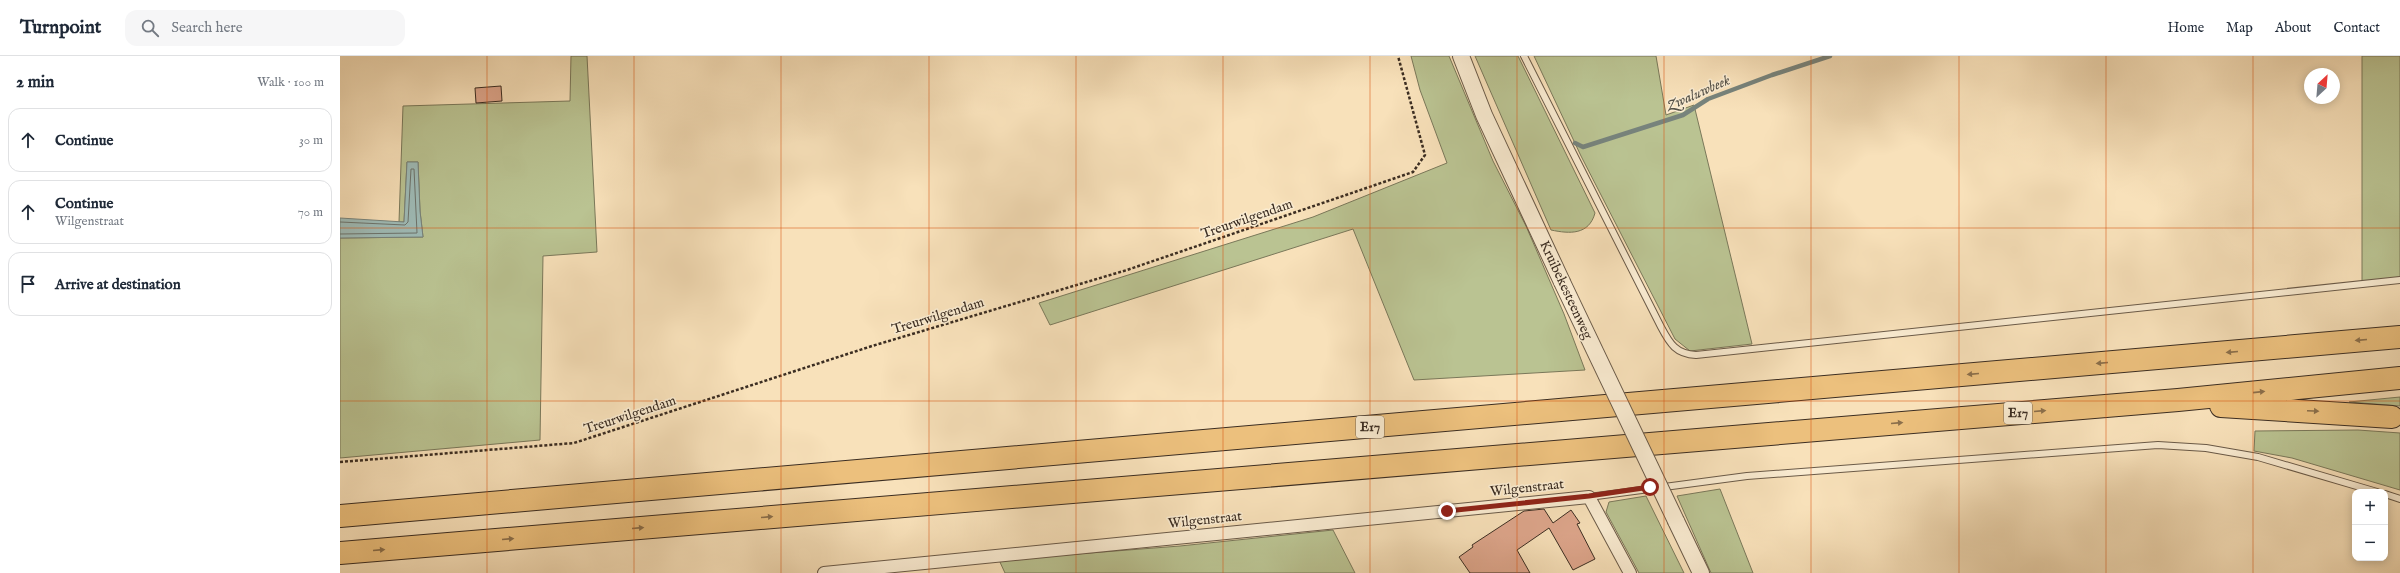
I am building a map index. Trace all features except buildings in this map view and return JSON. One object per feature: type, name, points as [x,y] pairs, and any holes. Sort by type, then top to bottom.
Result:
[{"type":"highway","name":"E17","points":[[340,516],[2400,337]]},
{"type":"highway","name":"E17","points":[[340,553],[2178,400],[2400,378]]},
{"type":"highway","points":[[2178,400],[2232,407],[2396,417]]},
{"type":"street","name":"Kruibekesteenweg","points":[[1461,56],[1484,115],[1700,573]]},
{"type":"street","name":"Wilgenstraat","points":[[824,573],[1589,496]]},
{"type":"street","points":[[1589,496],[1630,573]]},
{"type":"lane","points":[[1524,56],[1661,327],[1673,348],[1680,352],[1696,355],[2400,280]]},
{"type":"lane","points":[[1589,496],[1747,476],[2158,445],[2206,448],[2258,457],[2367,489]]},
{"type":"lane","points":[[2388,495],[2400,498]]},
{"type":"path","name":"Treurwilgendam","points":[[340,462],[574,443],[872,346],[1127,270],[1414,172],[1425,155],[1398,56]]},
{"type":"green space","points":[[571,56],[587,56],[597,252],[543,256],[540,440],[340,458],[340,238],[423,237],[420,211],[418,162],[407,162],[404,222],[399,222],[403,106],[570,101]]},
{"type":"green space","points":[[1411,56],[1449,56],[1493,161],[1526,226],[1564,314],[1585,370],[1414,380],[1353,229],[1050,325],[1039,303],[1313,217],[1447,163],[1420,90]]},
{"type":"green space","points":[[1475,56],[1518,56],[1595,213],[1588,226],[1572,232],[1551,230]]},
{"type":"green space","points":[[1534,56],[1656,56],[1666,115],[1694,105],[1752,344],[1690,351],[1675,339],[1581,156]]},
{"type":"green space","points":[[2362,56],[2400,56],[2400,277],[2362,282]]},
{"type":"green space","points":[[2400,397],[2400,406],[2349,402]]},
{"type":"green space","points":[[2358,430],[2400,433],[2400,490],[2292,458],[2254,451],[2255,431]]},
{"type":"green space","points":[[1720,489],[1753,573],[1711,573],[1677,496]]},
{"type":"green space","points":[[1646,496],[1684,573],[1639,573],[1606,512],[1609,502]]},
{"type":"green space","points":[[1333,530],[1355,573],[1005,573],[999,560],[1180,546]]},
{"type":"water","points":[[407,162],[418,162],[420,211],[423,237],[340,238],[340,218],[404,222]]},
{"type":"waterway","name":"Zwaluwbeek","points":[[1575,143],[1583,147],[1683,115],[1708,99],[1772,75],[1830,56]]},
{"type":"route","points":[[1447,511],[1589,496],[1650,487]]}]
